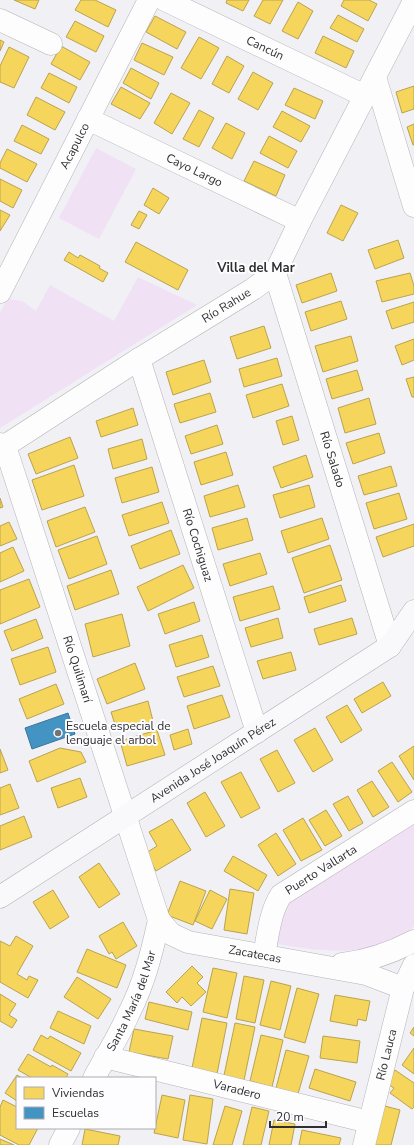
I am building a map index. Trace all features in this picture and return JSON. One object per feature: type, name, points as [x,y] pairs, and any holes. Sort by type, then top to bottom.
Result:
[{"type":"main road","name":"Avenida José Joaquín Pérez","points":[[0,897],[390,646],[414,611]]},
{"type":"street","name":"Acapulco","points":[[0,292],[149,0]]},
{"type":"street","name":"Cancún","points":[[165,0],[365,96]]},
{"type":"street","name":"Río Rahue","points":[[2,446],[253,289],[275,273],[300,221],[414,1]]},
{"type":"street","points":[[0,20],[51,44]]},
{"type":"street","points":[[375,77],[414,206]]},
{"type":"street","name":"Cayo Largo","points":[[88,119],[300,221]]},
{"type":"street","name":"Río Salado","points":[[275,273],[390,646]]},
{"type":"street","name":"Río Cochiguaz","points":[[139,359],[257,732]]},
{"type":"street","name":"Río Quilimarí","points":[[2,446],[126,816],[159,920]]},
{"type":"street","name":"Puerto Vallarta","points":[[264,955],[275,904],[281,895],[414,811]]},
{"type":"street","name":"Zacatecas","points":[[159,920],[172,934],[188,942],[366,974],[403,988]]},
{"type":"street","name":"Santa María del Mar","points":[[95,1077],[130,1013],[140,990],[148,966],[159,920]]},
{"type":"street","name":"Zacatecas","points":[[321,965],[358,962],[376,958],[396,951],[414,941]]},
{"type":"street","name":"Zacatecas","points":[[148,966],[157,956],[168,948],[188,942]]},
{"type":"street","name":"Río Lauca","points":[[364,1145],[403,988],[414,965]]},
{"type":"street","name":"Varadero","points":[[105,1057],[369,1122]]},
{"type":"street","points":[[60,1145],[68,1129]]},
{"type":"shaded area","points":[[96,148],[136,169],[99,239],[59,218]]},
{"type":"shaded area","points":[[138,277],[197,305],[0,428],[0,313],[7,299],[22,301],[36,311],[50,285],[114,321]]},
{"type":"shaded area","points":[[414,818],[414,926],[401,937],[385,944],[368,948],[331,951],[294,947],[278,944],[275,941],[279,903]]},
{"type":"building: Viviendas","points":[[14,0],[39,0],[35,9]]},
{"type":"building: Viviendas","points":[[81,0],[95,0],[116,10],[108,27],[75,10]]},
{"type":"building: Viviendas","points":[[227,0],[249,0],[243,11],[226,3]]},
{"type":"building: Viviendas","points":[[263,0],[283,0],[270,24],[254,16]]},
{"type":"building: Viviendas","points":[[344,0],[369,0],[377,4],[368,21],[341,6]]},
{"type":"building: Viviendas","points":[[298,2],[313,11],[298,39],[282,31]]},
{"type":"building: Viviendas","points":[[338,15],[364,29],[357,42],[330,28]]},
{"type":"building: Viviendas","points":[[155,16],[186,32],[177,49],[146,32]]},
{"type":"building: Viviendas","points":[[75,21],[104,36],[96,52],[66,37]]},
{"type":"building: Viviendas","points":[[323,36],[354,51],[346,68],[315,53]]},
{"type":"building: Viviendas","points":[[199,37],[219,48],[201,79],[181,68]]},
{"type":"building: Viviendas","points":[[0,40],[4,42],[0,51]]},
{"type":"building: Viviendas","points":[[142,43],[173,57],[164,75],[134,60]]},
{"type":"building: Viviendas","points":[[61,46],[90,62],[80,80],[51,64]]},
{"type":"building: Viviendas","points":[[9,47],[29,57],[14,88],[0,82],[0,66]]},
{"type":"building: Viviendas","points":[[227,56],[244,66],[229,93],[212,84]]},
{"type":"building: Viviendas","points":[[131,68],[159,83],[151,99],[123,83]]},
{"type":"building: Viviendas","points":[[253,72],[273,83],[258,110],[238,99]]},
{"type":"building: Viviendas","points":[[49,73],[77,87],[69,103],[41,88]]},
{"type":"building: Viviendas","points":[[414,86],[414,109],[402,113],[396,92]]},
{"type":"building: Viviendas","points":[[121,87],[150,103],[140,119],[111,104]]},
{"type":"building: Viviendas","points":[[294,88],[323,101],[315,119],[285,105]]},
{"type":"building: Viviendas","points":[[171,93],[190,103],[172,134],[154,123]]},
{"type":"building: Viviendas","points":[[36,97],[65,112],[55,130],[27,115]]},
{"type":"building: Viviendas","points":[[199,110],[214,118],[199,147],[183,139]]},
{"type":"building: Viviendas","points":[[282,111],[310,126],[301,142],[273,127]]},
{"type":"building: Viviendas","points":[[226,123],[245,133],[232,159],[212,148]]},
{"type":"building: Viviendas","points":[[414,124],[414,145],[413,145],[407,127]]},
{"type":"building: Viviendas","points":[[22,125],[49,139],[41,154],[14,141]]},
{"type":"building: Viviendas","points":[[269,136],[297,151],[288,168],[260,153]]},
{"type":"building: Viviendas","points":[[7,149],[37,164],[27,182],[0,168],[0,163]]},
{"type":"building: Viviendas","points":[[254,161],[285,175],[276,196],[244,181]]},
{"type":"building: Viviendas","points":[[0,179],[22,190],[13,208],[0,201]]},
{"type":"building: Viviendas","points":[[153,188],[169,198],[159,214],[144,205]]},
{"type":"building: Viviendas","points":[[341,205],[358,213],[343,241],[327,233]]},
{"type":"building: Viviendas","points":[[0,210],[10,215],[0,231]]},
{"type":"building: Viviendas","points":[[139,211],[147,215],[139,229],[131,225]]},
{"type":"building: Viviendas","points":[[398,240],[404,258],[375,269],[368,250]]},
{"type":"building: Viviendas","points":[[136,242],[188,270],[178,290],[125,262]]},
{"type":"building: Viviendas","points":[[69,252],[78,258],[80,255],[100,266],[99,268],[108,273],[103,282],[64,260]]},
{"type":"building: Viviendas","points":[[331,273],[337,291],[302,303],[296,285]]},
{"type":"building: Viviendas","points":[[410,273],[414,286],[414,294],[382,302],[376,281]]},
{"type":"building: Viviendas","points":[[341,301],[347,319],[311,331],[305,312]]},
{"type":"building: Viviendas","points":[[414,302],[414,322],[392,329],[386,311]]},
{"type":"building: Viviendas","points":[[264,326],[271,348],[237,359],[230,337]]},
{"type":"building: Viviendas","points":[[351,336],[358,361],[323,372],[315,346]]},
{"type":"building: Viviendas","points":[[414,339],[414,360],[402,365],[395,346]]},
{"type":"building: Viviendas","points":[[277,358],[282,376],[244,387],[239,369]]},
{"type":"building: Viviendas","points":[[204,360],[211,382],[173,395],[166,372]]},
{"type":"building: Viviendas","points":[[357,370],[363,390],[332,399],[326,379]]},
{"type":"building: Viviendas","points":[[414,377],[414,397],[412,397],[406,379]]},
{"type":"building: Viviendas","points":[[282,384],[289,406],[253,418],[246,395]]},
{"type":"building: Viviendas","points":[[210,393],[216,412],[180,423],[174,404]]},
{"type":"building: Viviendas","points":[[369,398],[376,424],[345,433],[338,408]]},
{"type":"building: Viviendas","points":[[133,408],[138,425],[101,437],[96,421]]},
{"type":"building: Viviendas","points":[[292,416],[299,440],[283,445],[276,421]]},
{"type":"building: Viviendas","points":[[217,425],[223,444],[191,454],[185,436]]},
{"type":"building: Viviendas","points":[[379,433],[385,453],[353,464],[346,443]]},
{"type":"building: Viviendas","points":[[70,437],[78,458],[36,474],[28,454]]},
{"type":"building: Viviendas","points":[[142,439],[147,459],[113,469],[108,449]]},
{"type":"building: Viviendas","points":[[226,452],[233,475],[201,485],[194,462]]},
{"type":"building: Viviendas","points":[[306,455],[313,477],[281,488],[273,467]]},
{"type":"building: Viviendas","points":[[74,465],[84,496],[42,510],[32,480]]},
{"type":"building: Viviendas","points":[[391,466],[397,486],[364,495],[358,476]]},
{"type":"building: Viviendas","points":[[152,467],[159,492],[122,503],[115,478]]},
{"type":"building: Viviendas","points":[[238,485],[245,507],[210,517],[204,496]]},
{"type":"building: Viviendas","points":[[309,485],[315,507],[280,518],[273,495]]},
{"type":"building: Viviendas","points":[[399,493],[407,519],[374,529],[366,503]]},
{"type":"building: Viviendas","points":[[0,498],[3,507],[0,508]]},
{"type":"building: Viviendas","points":[[162,502],[169,523],[129,536],[122,515]]},
{"type":"building: Viviendas","points":[[85,507],[95,532],[56,547],[47,521]]},
{"type":"building: Viviendas","points":[[247,518],[253,540],[218,550],[212,528]]},
{"type":"building: Viviendas","points":[[322,518],[329,539],[288,553],[281,531]]},
{"type":"building: Viviendas","points":[[9,522],[17,539],[0,546],[0,526]]},
{"type":"building: Viviendas","points":[[414,524],[414,546],[383,557],[376,537]]},
{"type":"building: Viviendas","points":[[171,530],[180,554],[140,569],[131,546]]},
{"type":"building: Viviendas","points":[[97,536],[107,564],[69,579],[58,550]]},
{"type":"building: Viviendas","points":[[330,545],[342,580],[304,593],[292,558]]},
{"type":"building: Viviendas","points":[[13,547],[24,571],[0,582],[0,553]]},
{"type":"building: Viviendas","points":[[260,553],[267,574],[230,586],[223,564]]},
{"type":"building: Viviendas","points":[[183,565],[194,588],[148,611],[137,587]]},
{"type":"building: Viviendas","points":[[111,570],[119,594],[75,610],[67,586]]},
{"type":"building: Viviendas","points":[[29,579],[40,607],[0,624],[0,590]]},
{"type":"building: Viviendas","points":[[341,585],[346,601],[309,613],[304,597]]},
{"type":"building: Viviendas","points":[[273,586],[280,609],[240,621],[233,597]]},
{"type":"building: Viviendas","points":[[194,602],[200,621],[165,634],[158,614]]},
{"type":"building: Viviendas","points":[[122,614],[130,646],[93,657],[85,624]]},
{"type":"building: Viviendas","points":[[278,618],[283,638],[251,647],[245,628]]},
{"type":"building: Viviendas","points":[[352,618],[357,634],[319,645],[314,629]]},
{"type":"building: Viviendas","points":[[36,619],[43,638],[12,651],[4,631]]},
{"type":"building: Viviendas","points":[[202,635],[209,657],[176,667],[169,645]]},
{"type":"building: Viviendas","points":[[48,647],[56,672],[20,685],[11,659]]},
{"type":"building: Viviendas","points":[[291,652],[296,670],[263,679],[257,661]]},
{"type":"building: Viviendas","points":[[135,663],[145,689],[107,704],[97,679]]},
{"type":"building: Viviendas","points":[[213,666],[220,686],[184,697],[177,677]]},
{"type":"building: Viviendas","points":[[383,682],[391,696],[362,713],[354,699]]},
{"type":"building: Viviendas","points":[[56,684],[64,704],[27,719],[19,699]]},
{"type":"building: Viviendas","points":[[222,695],[230,717],[194,729],[187,706]]},
{"type":"building: Viviendas","points":[[148,701],[153,721],[117,731],[111,712]]},
{"type":"building: Viviendas","points":[[347,705],[362,730],[341,743],[326,717]]},
{"type":"building: Viviendas","points":[[315,728],[333,760],[313,772],[294,740]]},
{"type":"building: Viviendas","points":[[188,729],[192,744],[174,750],[170,735]]},
{"type":"building: Viviendas","points":[[157,730],[165,755],[127,766],[120,741]]},
{"type":"building: Viviendas","points":[[414,746],[414,780],[399,756]]},
{"type":"building: Viviendas","points":[[60,748],[81,752],[86,762],[37,782],[29,761]]},
{"type":"building: Viviendas","points":[[0,749],[8,770],[0,773]]},
{"type":"building: Viviendas","points":[[277,750],[295,783],[278,792],[260,759]]},
{"type":"building: Viviendas","points":[[392,762],[412,792],[398,802],[378,771]]},
{"type":"building: Viviendas","points":[[241,772],[260,808],[241,818],[221,782]]},
{"type":"building: Viviendas","points":[[80,778],[87,797],[58,808],[51,788]]},
{"type":"building: Viviendas","points":[[372,781],[389,807],[373,817],[357,790]]},
{"type":"building: Viviendas","points":[[10,784],[19,808],[0,815],[0,788]]},
{"type":"building: Viviendas","points":[[205,792],[225,826],[206,837],[187,803]]},
{"type":"building: Viviendas","points":[[348,796],[363,823],[349,831],[333,804]]},
{"type":"building: Viviendas","points":[[326,810],[342,836],[325,846],[309,820]]},
{"type":"building: Viviendas","points":[[24,816],[32,837],[0,850],[0,826]]},
{"type":"building: Viviendas","points":[[303,818],[322,850],[301,861],[283,830]]},
{"type":"building: Viviendas","points":[[172,819],[191,850],[156,871],[146,853],[157,846],[149,832]]},
{"type":"building: Viviendas","points":[[276,833],[296,864],[278,876],[258,845]]},
{"type":"building: Viviendas","points":[[233,856],[267,875],[258,891],[224,871]]},
{"type":"building: Viviendas","points":[[99,863],[120,894],[99,908],[79,877]]},
{"type":"building: Viviendas","points":[[180,881],[206,891],[193,925],[167,915]]},
{"type":"building: Viviendas","points":[[230,889],[254,893],[247,934],[224,930]]},
{"type":"building: Viviendas","points":[[53,890],[69,917],[50,929],[33,902]]},
{"type":"building: Viviendas","points":[[210,890],[227,899],[212,929],[195,921]]},
{"type":"building: Viviendas","points":[[123,922],[137,946],[116,959],[112,952],[109,954],[99,936]]},
{"type":"building: Viviendas","points":[[16,936],[33,946],[17,974],[27,980],[29,976],[38,980],[28,998],[0,982],[0,941],[10,946]]},
{"type":"building: Viviendas","points":[[87,949],[126,965],[117,988],[77,972]]},
{"type":"building: Viviendas","points":[[192,966],[203,977],[197,983],[206,992],[191,1006],[182,997],[177,1003],[166,992]]},
{"type":"building: Viviendas","points":[[213,968],[237,973],[227,1018],[203,1012]]},
{"type":"building: Viviendas","points":[[244,976],[264,980],[255,1023],[236,1019]]},
{"type":"building: Viviendas","points":[[77,977],[111,999],[98,1019],[64,997]]},
{"type":"building: Viviendas","points":[[271,981],[291,986],[280,1030],[260,1025]]},
{"type":"building: Viviendas","points":[[297,988],[319,994],[305,1043],[284,1037]]},
{"type":"building: Viviendas","points":[[0,994],[16,1004],[9,1015],[17,1020],[12,1028],[0,1021]]},
{"type":"building: Viviendas","points":[[335,995],[370,1001],[366,1021],[358,1019],[357,1026],[330,1021]]},
{"type":"building: Viviendas","points":[[149,1002],[192,1012],[188,1030],[145,1019]]},
{"type":"building: Viviendas","points":[[58,1011],[91,1026],[84,1044],[50,1028]]},
{"type":"building: Viviendas","points":[[202,1018],[227,1023],[217,1074],[192,1068]]},
{"type":"building: Viviendas","points":[[235,1023],[255,1027],[243,1085],[223,1080]]},
{"type":"building: Viviendas","points":[[414,1027],[414,1036],[410,1033]]},
{"type":"building: Viviendas","points":[[134,1029],[173,1036],[168,1059],[129,1052]]},
{"type":"building: Viviendas","points":[[41,1035],[48,1039],[50,1036],[81,1053],[71,1071],[33,1050]]},
{"type":"building: Viviendas","points":[[261,1035],[283,1040],[272,1087],[250,1081]]},
{"type":"building: Viviendas","points":[[323,1036],[360,1041],[357,1063],[320,1058]]},
{"type":"building: Viviendas","points":[[414,1048],[414,1074],[402,1065]]},
{"type":"building: Viviendas","points":[[286,1050],[309,1056],[298,1094],[276,1088]]},
{"type":"building: Viviendas","points":[[28,1054],[51,1067],[52,1065],[68,1074],[66,1077],[30,1077],[18,1070]]},
{"type":"building: Viviendas","points":[[315,1069],[356,1082],[350,1101],[309,1088]]},
{"type":"building: Viviendas","points":[[395,1070],[414,1083],[414,1107],[412,1109],[390,1093],[394,1088],[386,1083]]},
{"type":"building: Viviendas","points":[[17,1075],[20,1077],[16,1077],[16,1100],[5,1093]]},
{"type":"building: Viviendas","points":[[162,1095],[185,1100],[178,1138],[154,1133]]},
{"type":"building: Viviendas","points":[[190,1095],[213,1099],[207,1144],[183,1140]]},
{"type":"building: Viviendas","points":[[3,1100],[16,1106],[16,1129],[37,1129],[29,1145],[19,1145],[0,1135],[0,1107]]},
{"type":"building: Viviendas","points":[[381,1105],[400,1110],[391,1145],[370,1145]]},
{"type":"building: Viviendas","points":[[225,1106],[242,1111],[232,1145],[213,1145]]},
{"type":"building: Viviendas","points":[[252,1107],[269,1111],[261,1145],[243,1145]]},
{"type":"building: Viviendas","points":[[274,1120],[295,1124],[291,1145],[269,1145]]},
{"type":"building: Viviendas","points":[[85,1129],[120,1136],[118,1145],[82,1145]]},
{"type":"building: Viviendas","points":[[302,1130],[341,1138],[339,1145],[299,1145]]},
{"type":"building: Viviendas","points":[[0,1139],[14,1145],[0,1145]]},
{"type":"building: Escuelas","points":[[68,713],[75,734],[32,749],[25,728]]},
{"type":"place","name":"Escuela especial de lenguaje el arbol","points":[[58,733]]},
{"type":"district","name":"Villa del Mar","points":[[256,268]]}]
